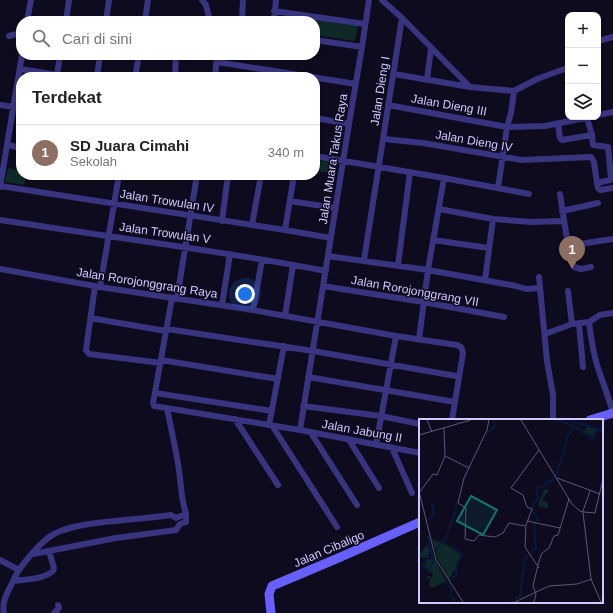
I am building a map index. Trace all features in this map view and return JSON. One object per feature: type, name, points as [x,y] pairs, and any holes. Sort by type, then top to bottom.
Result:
[{"type":"main road","points":[[593,419],[613,413]]},
{"type":"main road","name":"Jalan Cibaligo","points":[[271,613],[269,594],[272,586],[419,522]]},
{"type":"street","points":[[28,16],[31,0]]},
{"type":"street","points":[[67,16],[69,0]]},
{"type":"street","points":[[107,16],[109,0]]},
{"type":"street","points":[[146,16],[148,0]]},
{"type":"street","points":[[202,0],[206,5],[209,16]]},
{"type":"street","points":[[242,16],[243,0]]},
{"type":"street","points":[[274,16],[276,0]]},
{"type":"street","name":"Jalan Muara Takus Raya","points":[[300,430],[369,0]]},
{"type":"street","points":[[382,0],[402,18],[470,87]]},
{"type":"street","points":[[274,11],[309,16]]},
{"type":"street","points":[[320,18],[365,24]]},
{"type":"street","name":"Jalan Dieng I","points":[[364,260],[402,18]]},
{"type":"street","points":[[9,36],[16,34]]},
{"type":"street","points":[[601,40],[613,37]]},
{"type":"street","points":[[320,41],[362,47]]},
{"type":"street","points":[[426,80],[431,48]]},
{"type":"street","points":[[19,72],[21,60]]},
{"type":"street","points":[[57,72],[59,60]]},
{"type":"street","points":[[98,72],[99,60]]},
{"type":"street","points":[[136,72],[138,60]]},
{"type":"street","points":[[175,72],[176,60]]},
{"type":"street","points":[[216,72],[217,60]]},
{"type":"street","points":[[232,60],[294,72]]},
{"type":"street","points":[[20,69],[38,72]]},
{"type":"street","points":[[394,74],[470,87],[514,91],[537,79],[565,69]]},
{"type":"street","points":[[320,77],[356,84]]},
{"type":"street","points":[[0,187],[8,146],[6,135],[16,91]]},
{"type":"street","points":[[498,188],[514,91]]},
{"type":"street","points":[[0,105],[16,107]]},
{"type":"street","name":"Jalan Dieng III","points":[[388,105],[507,127],[525,127],[574,120]]},
{"type":"street","points":[[601,114],[613,112]]},
{"type":"street","points":[[320,119],[349,124]]},
{"type":"street","points":[[590,120],[593,145],[608,147],[611,178],[610,180],[597,183],[598,188],[600,190],[613,188]]},
{"type":"street","points":[[558,123],[562,140],[592,135]]},
{"type":"street","name":"Jalan Dieng IV","points":[[384,139],[423,143],[503,158],[522,160],[592,157],[597,183]]},
{"type":"street","points":[[8,146],[16,147]]},
{"type":"street","points":[[320,157],[379,166],[529,194]]},
{"type":"street","points":[[398,266],[410,172]]},
{"type":"street","points":[[419,339],[423,302],[444,178]]},
{"type":"street","points":[[118,180],[109,237],[90,318],[86,350],[89,354],[161,361],[278,379]]},
{"type":"street","points":[[31,555],[116,538],[176,530],[180,524],[186,522],[186,514],[181,496],[181,483],[176,451],[167,408],[154,406],[153,403],[191,215],[195,180]]},
{"type":"street","points":[[222,221],[227,180]]},
{"type":"street","points":[[252,225],[260,180]]},
{"type":"street","points":[[286,230],[293,180]]},
{"type":"street","name":"Jalan Trowulan IV","points":[[0,187],[191,215],[331,238]]},
{"type":"street","points":[[560,194],[567,240],[570,244],[570,253],[574,267],[581,269],[591,268]]},
{"type":"street","points":[[290,201],[335,208]]},
{"type":"street","points":[[562,211],[598,203]]},
{"type":"street","points":[[439,210],[494,219],[531,222],[564,221]]},
{"type":"street","points":[[485,280],[494,219]]},
{"type":"street","name":"Jalan Trowulan V","points":[[0,220],[109,237],[185,246],[326,271]]},
{"type":"street","points":[[570,244],[573,245],[613,239]]},
{"type":"street","points":[[434,240],[489,248]]},
{"type":"street","points":[[222,305],[230,254]]},
{"type":"street","points":[[328,256],[428,270],[516,286],[526,290],[540,288]]},
{"type":"street","points":[[253,310],[262,260]]},
{"type":"street","points":[[285,316],[293,265]]},
{"type":"street","name":"Jalan Rorojonggrang Raya","points":[[0,269],[97,287],[222,305],[396,336],[457,345],[461,347],[463,353],[455,402]]},
{"type":"street","points":[[539,277],[547,361],[554,397],[553,419]]},
{"type":"street","name":"Jalan Rorojonggrang VII","points":[[323,286],[423,302],[504,318]]},
{"type":"street","points":[[568,291],[572,324]]},
{"type":"street","points":[[545,334],[572,324],[589,322],[600,315],[613,313]]},
{"type":"street","points":[[90,318],[284,346],[456,376]]},
{"type":"street","points":[[589,322],[596,360],[600,374],[607,389],[613,413]]},
{"type":"street","points":[[579,324],[583,367]]},
{"type":"street","points":[[376,445],[396,336]]},
{"type":"street","points":[[284,346],[272,412],[271,426],[337,527]]},
{"type":"street","points":[[308,377],[455,402],[453,419]]},
{"type":"street","points":[[155,393],[272,412]]},
{"type":"street","points":[[303,406],[381,416],[419,424]]},
{"type":"street","name":"Jalan Jabung II","points":[[167,408],[300,430],[419,453]]},
{"type":"street","points":[[235,419],[278,486]]},
{"type":"street","points":[[311,433],[357,505]]},
{"type":"street","points":[[349,440],[379,488]]},
{"type":"street","points":[[392,448],[412,493]]},
{"type":"street","points":[[4,613],[1,606],[25,560],[52,534],[77,526],[171,515],[176,518],[186,514]]},
{"type":"street","points":[[13,581],[36,578],[50,574],[53,571],[52,550],[48,538]]},
{"type":"street","points":[[0,560],[19,570]]},
{"type":"street","points":[[54,613],[59,608],[58,605]]},
{"type":"green space","points":[[283,14],[296,16],[282,16]]},
{"type":"green space","points":[[320,20],[358,26],[355,41],[320,36]]},
{"type":"green space","points":[[320,161],[337,163],[335,174],[320,172]]},
{"type":"green space","points":[[8,168],[16,169],[16,180],[25,180],[24,185],[5,182]]},
{"type":"place","name":"SD Juara Cimahi","points":[[572,269]]}]
